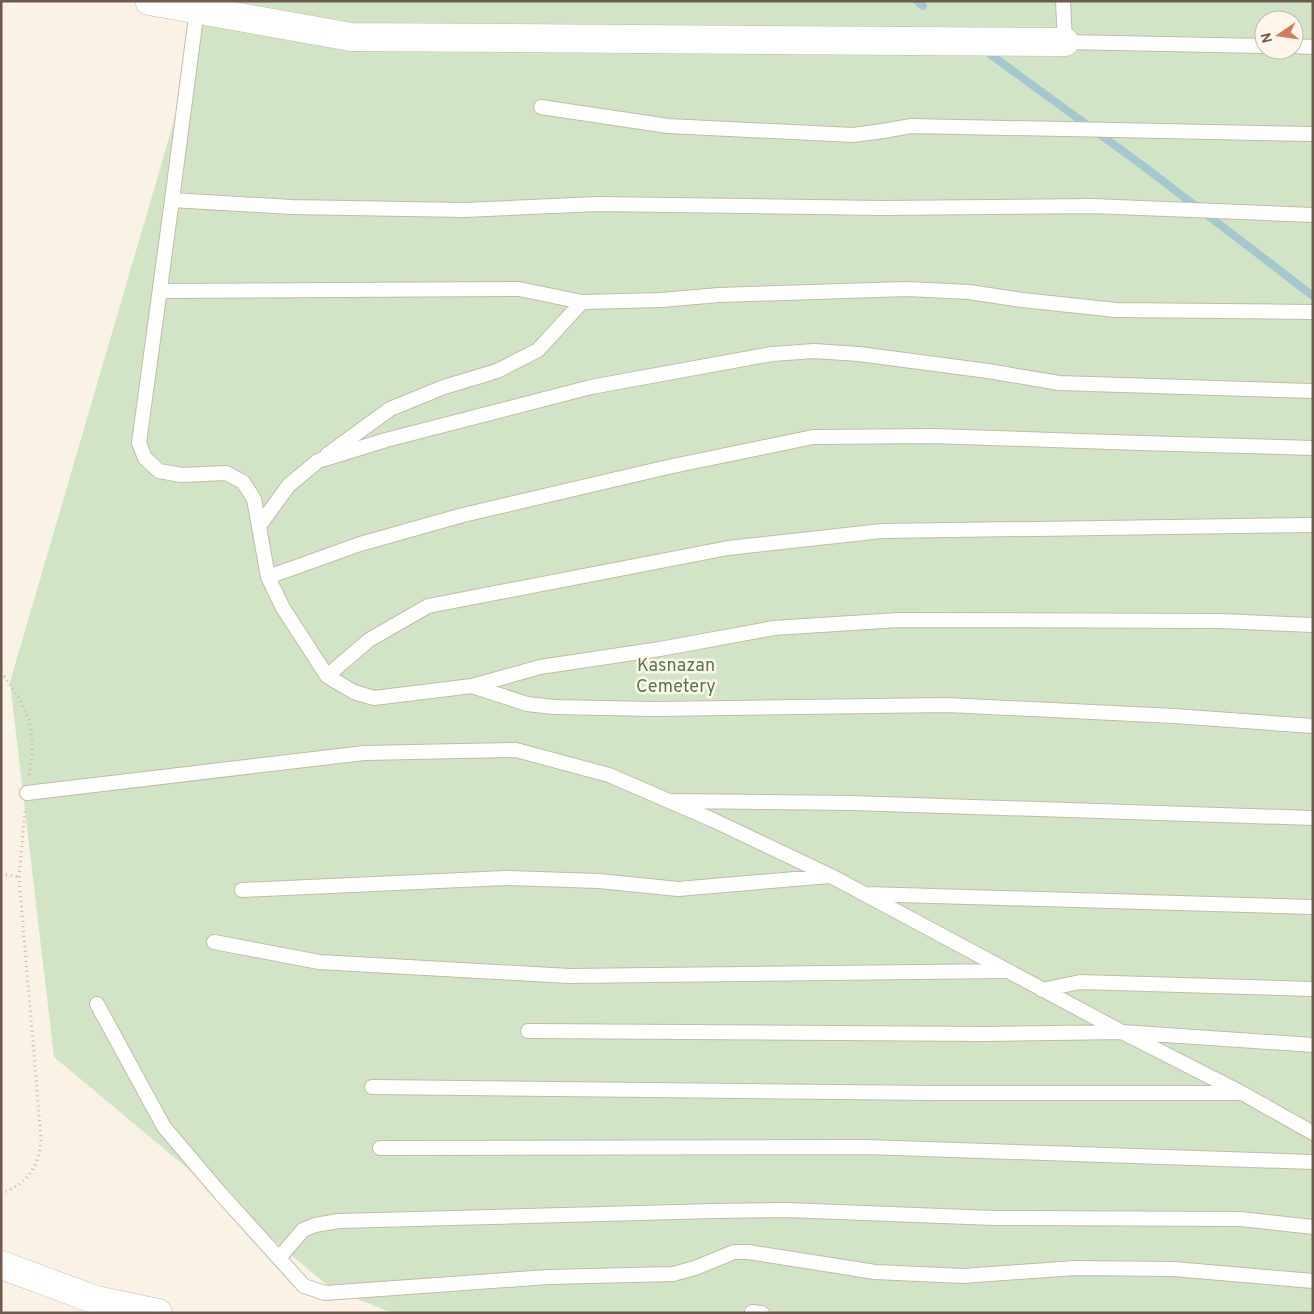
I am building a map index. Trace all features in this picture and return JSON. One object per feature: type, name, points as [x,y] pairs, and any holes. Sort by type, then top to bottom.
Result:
[{"type":"street","points":[[149,1],[198,5],[351,37],[1066,42]]},
{"type":"street","points":[[1,1265],[96,1300],[158,1313]]},
{"type":"lane","points":[[1063,1],[1066,42],[1254,46]]},
{"type":"lane","points":[[198,5],[139,443],[144,458],[159,472],[181,475],[226,473],[243,482],[254,499],[268,577],[283,608],[327,676],[354,692],[374,698],[472,686],[540,667],[660,649],[774,628],[898,620],[1210,621],[1313,625]]},
{"type":"lane","points":[[541,107],[668,126],[852,135],[911,126],[1313,134]]},
{"type":"lane","points":[[172,200],[291,207],[464,210],[597,204],[882,208],[1092,206],[1313,215]]},
{"type":"lane","points":[[160,291],[519,289],[582,302],[661,300],[719,295],[907,289],[969,292],[1116,310],[1313,312]]},
{"type":"lane","points":[[258,526],[289,485],[318,461],[390,409],[444,387],[497,370],[538,350],[582,302]]},
{"type":"lane","points":[[318,461],[386,440],[591,387],[772,354],[814,350],[988,371],[1059,383],[1313,391]]},
{"type":"lane","points":[[268,577],[360,544],[463,515],[668,467],[813,437],[933,436],[1313,448]]},
{"type":"lane","points":[[327,676],[369,640],[428,606],[728,548],[882,531],[1313,525]]},
{"type":"lane","points":[[472,686],[527,704],[554,707],[655,709],[948,705],[1174,716],[1313,726]]},
{"type":"lane","points":[[27,793],[364,753],[516,750],[609,775],[713,820],[831,876],[1042,990],[1242,1093],[1313,1132]]},
{"type":"lane","points":[[666,800],[852,802],[1313,818]]},
{"type":"lane","points":[[242,890],[505,878],[599,881],[678,889],[831,876]]},
{"type":"lane","points":[[864,894],[1313,907]]},
{"type":"lane","points":[[214,942],[319,962],[569,976],[1008,971]]},
{"type":"lane","points":[[1042,990],[1080,982],[1313,989]]},
{"type":"lane","points":[[97,1004],[164,1127],[220,1193],[304,1286],[325,1293],[548,1277],[673,1274],[695,1268],[734,1252],[748,1252],[884,1272],[963,1276],[1075,1268],[1174,1269],[1313,1281]]},
{"type":"lane","points":[[528,1031],[975,1034],[1122,1032],[1313,1045]]},
{"type":"lane","points":[[372,1088],[935,1093],[1242,1093]]},
{"type":"lane","points":[[380,1148],[865,1147],[1313,1162]]},
{"type":"lane","points":[[279,1258],[303,1230],[315,1225],[331,1222],[358,1220],[787,1210],[994,1218],[1241,1219],[1313,1227]]},
{"type":"path","points":[[1,672],[23,704],[29,719],[32,738],[32,757],[19,877],[41,1138],[38,1160],[26,1179],[17,1186],[1,1193]]},
{"type":"path","points":[[1,874],[19,877]]},
{"type":"green space","name":"Kasnazan Cemetery","points":[[209,1],[1313,1],[1313,1313],[393,1313],[332,1289],[54,1057],[10,682]]},
{"type":"waterway","points":[[917,1],[923,6]]},
{"type":"waterway","points":[[983,49],[1146,168],[1313,296]]}]
